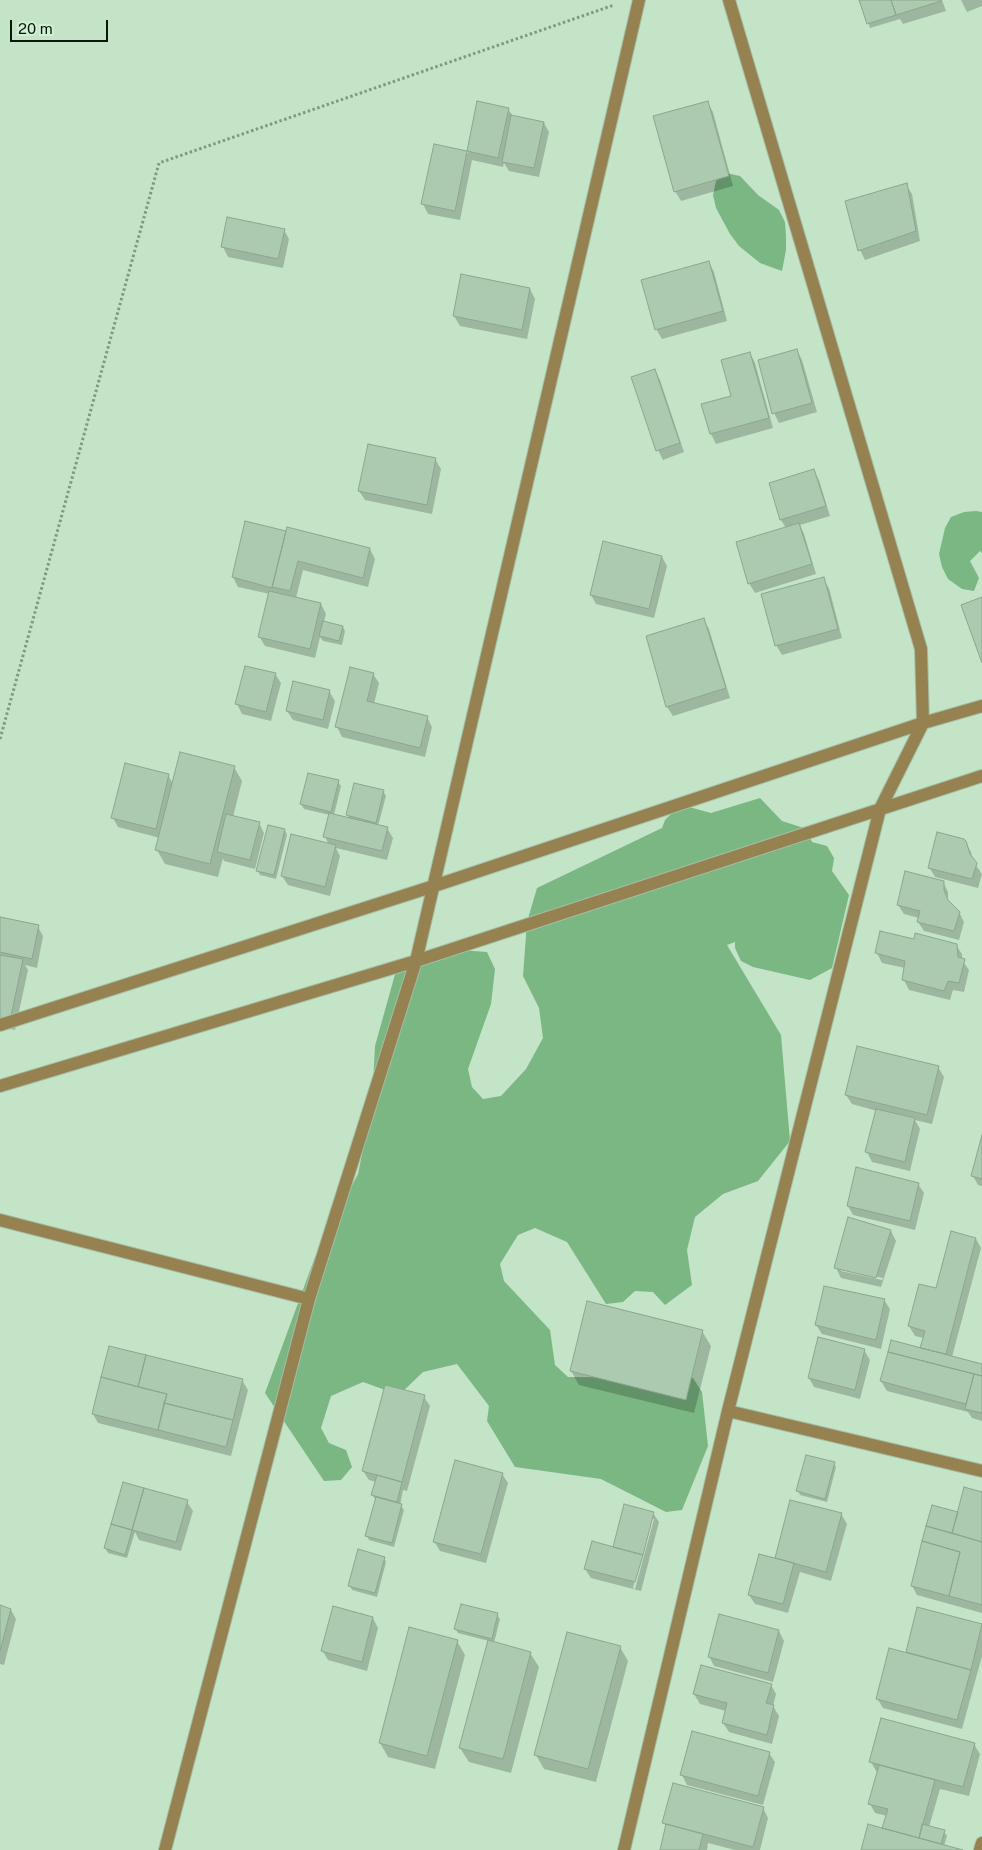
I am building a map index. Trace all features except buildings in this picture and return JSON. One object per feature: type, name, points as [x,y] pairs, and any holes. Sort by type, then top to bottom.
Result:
[{"type":"street","points":[[165,1850],[309,1299],[416,961],[639,0]]},
{"type":"street","points":[[624,1850],[728,1411],[880,809],[923,723],[921,649],[728,0]]},
{"type":"street","points":[[0,1025],[434,886],[923,723],[982,706]]},
{"type":"street","points":[[0,1086],[416,961],[982,776]]},
{"type":"street","points":[[0,1220],[309,1299]]},
{"type":"street","points":[[728,1411],[982,1471]]},
{"type":"street","points":[[980,1850],[982,1843]]},
{"type":"path","points":[[0,739],[159,163],[618,3]]},
{"type":"green space","points":[[726,173],[740,176],[758,195],[779,210],[785,222],[786,236],[786,250],[782,271],[760,263],[739,246],[730,234],[716,208],[713,195],[716,181]]},
{"type":"green space","points":[[964,512],[982,512],[982,553],[980,551],[970,561],[979,578],[974,591],[962,589],[948,579],[942,567],[939,554],[945,528],[951,517]]},
{"type":"green space","points":[[760,798],[782,821],[807,829],[812,842],[827,846],[834,858],[832,871],[849,895],[832,968],[810,980],[753,967],[741,961],[735,948],[735,942],[727,945],[781,1035],[790,1141],[758,1181],[723,1194],[695,1217],[687,1250],[692,1285],[665,1305],[653,1292],[635,1291],[623,1302],[606,1304],[567,1242],[535,1228],[518,1235],[500,1264],[504,1281],[550,1330],[555,1365],[568,1377],[693,1378],[702,1392],[708,1446],[682,1510],[666,1512],[601,1479],[515,1467],[487,1421],[489,1406],[457,1364],[423,1372],[399,1395],[363,1382],[331,1396],[321,1428],[329,1443],[346,1450],[352,1467],[341,1480],[324,1481],[265,1393],[315,1257],[358,1174],[372,1104],[375,1046],[399,960],[434,948],[487,952],[495,969],[491,1004],[468,1069],[472,1087],[483,1099],[501,1096],[526,1069],[543,1038],[539,1008],[523,976],[527,922],[537,888],[662,828],[665,820],[676,809],[689,807],[711,813]]}]
